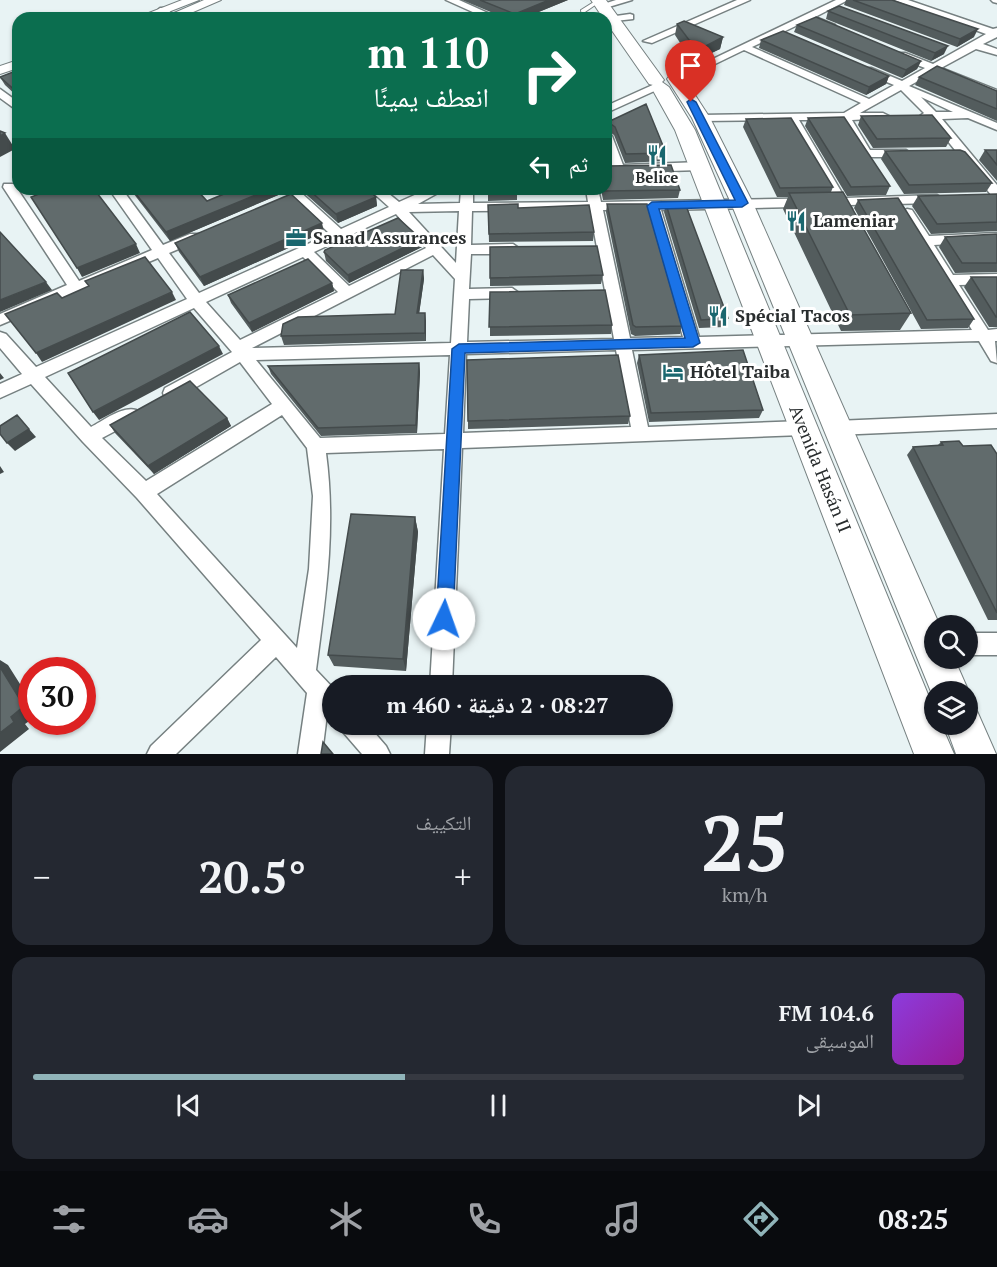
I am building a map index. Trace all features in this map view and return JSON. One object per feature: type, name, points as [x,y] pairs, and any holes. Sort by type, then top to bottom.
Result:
[{"type":"main road","name":"Avenida Hasán II","points":[[610,6],[630,17],[648,42],[667,82],[934,754]]},
{"type":"main road","name":"Avenida Hasán II","points":[[610,6],[667,82],[700,118],[742,203],[836,428],[924,628]]},
{"type":"main road","points":[[968,735],[976,754]]},
{"type":"street","points":[[174,12],[193,0]]},
{"type":"street","points":[[180,12],[215,0]]},
{"type":"street","points":[[451,0],[480,12]]},
{"type":"street","points":[[648,42],[745,0]]},
{"type":"street","points":[[817,0],[831,6]]},
{"type":"street","points":[[900,0],[996,32]]},
{"type":"street","points":[[612,107],[745,46],[782,34],[808,17],[831,6],[842,5]]},
{"type":"street","points":[[808,17],[840,30]]},
{"type":"street","points":[[844,117],[934,68],[954,52],[975,45],[996,32]]},
{"type":"street","points":[[975,45],[997,52]]},
{"type":"street","points":[[745,46],[870,104]]},
{"type":"street","points":[[892,51],[997,94]]},
{"type":"street","points":[[860,67],[997,127]]},
{"type":"street","points":[[902,85],[970,153],[993,196]]},
{"type":"street","points":[[0,92],[12,103]]},
{"type":"street","points":[[700,118],[967,114]]},
{"type":"street","points":[[790,117],[852,222]]},
{"type":"street","points":[[844,117],[949,280],[990,335],[997,357]]},
{"type":"street","points":[[943,153],[970,153]]},
{"type":"street","points":[[868,154],[922,154]]},
{"type":"street","points":[[612,169],[700,166]]},
{"type":"street","points":[[14,195],[76,287]]},
{"type":"street","points":[[119,195],[196,301],[240,351],[316,447],[322,496],[319,569],[319,689],[310,754]]},
{"type":"street","points":[[291,195],[340,235]]},
{"type":"street","points":[[382,195],[398,208],[435,249],[462,286],[531,292]]},
{"type":"street","points":[[0,391],[426,195]]},
{"type":"street","points":[[442,675],[467,195]]},
{"type":"street","points":[[593,195],[598,247],[607,291],[623,344],[641,434]]},
{"type":"street","points":[[398,208],[715,205],[953,199]]},
{"type":"street","points":[[652,206],[693,343]]},
{"type":"street","points":[[0,320],[212,230]]},
{"type":"street","points":[[926,241],[997,237]]},
{"type":"street","points":[[161,398],[240,351],[435,249]]},
{"type":"street","points":[[464,250],[522,249]]},
{"type":"street","points":[[305,251],[348,293]]},
{"type":"street","points":[[949,280],[997,279]]},
{"type":"street","points":[[240,351],[459,349],[769,341],[911,330],[990,335]]},
{"type":"street","points":[[0,338],[89,437],[144,492],[319,689]]},
{"type":"street","points":[[144,492],[284,405]]},
{"type":"street","points":[[89,437],[140,409]]},
{"type":"street","points":[[836,428],[997,421]]},
{"type":"street","points":[[316,447],[803,428]]},
{"type":"street","points":[[159,754],[277,640]]},
{"type":"street","points":[[978,644],[997,644]]},
{"type":"street","points":[[890,648],[924,650]]},
{"type":"street","points":[[361,735],[378,754]]},
{"type":"street","points":[[437,754],[438,735]]},
{"type":"lane","points":[[583,12],[610,6]]},
{"type":"building","points":[[480,0],[549,0],[520,12],[510,12]]},
{"type":"building","points":[[853,0],[892,0],[978,29],[960,39]]},
{"type":"building","points":[[839,6],[948,46],[935,53],[828,11]]},
{"type":"building","points":[[816,17],[921,61],[906,70],[797,25]]},
{"type":"building","points":[[684,21],[723,37],[704,47],[689,40],[677,24]]},
{"type":"building","points":[[783,31],[889,76],[869,87],[761,40]]},
{"type":"building","points":[[937,66],[997,91],[997,109],[919,77]]},
{"type":"building","points":[[12,72],[12,88],[0,77]]},
{"type":"building","points":[[646,104],[666,153],[626,154],[612,125],[612,120]]},
{"type":"building","points":[[932,115],[951,138],[877,139],[861,116]]},
{"type":"building","points":[[844,117],[890,186],[851,187],[808,118]]},
{"type":"building","points":[[791,118],[833,187],[780,188],[746,119]]},
{"type":"building","points":[[960,150],[965,152],[992,183],[909,185],[885,151]]},
{"type":"building","points":[[985,150],[997,150],[997,165]]},
{"type":"building","points":[[671,165],[680,190],[612,191],[612,166]]},
{"type":"building","points":[[843,192],[911,313],[850,315],[789,193]]},
{"type":"building","points":[[997,194],[997,222],[937,224],[918,196]]},
{"type":"building","points":[[36,195],[99,195],[136,244],[77,268],[31,197]]},
{"type":"building","points":[[137,195],[202,195],[207,201],[222,195],[255,195],[166,232]]},
{"type":"building","points":[[289,195],[292,195],[322,223],[200,277],[175,243]]},
{"type":"building","points":[[315,195],[374,195],[376,197],[336,214]]},
{"type":"building","points":[[898,198],[974,319],[927,320],[858,200]]},
{"type":"building","points":[[685,203],[728,318],[701,320],[666,204]]},
{"type":"building","points":[[518,204],[518,208],[589,205],[594,232],[489,234],[488,205]]},
{"type":"building","points":[[607,204],[647,204],[682,326],[636,327],[633,325]]},
{"type":"building","points":[[398,218],[421,239],[348,275],[324,252],[325,250]]},
{"type":"building","points":[[0,232],[46,282],[0,300]]},
{"type":"building","points":[[997,234],[997,263],[962,263],[945,237]]},
{"type":"building","points":[[597,246],[603,275],[490,278],[490,247]]},
{"type":"building","points":[[145,257],[172,292],[36,353],[5,314],[57,293],[62,298],[89,286],[85,281]]},
{"type":"building","points":[[308,259],[332,283],[249,323],[228,295]]},
{"type":"building","points":[[401,270],[423,270],[417,313],[425,313],[425,333],[281,336],[283,324],[298,317],[395,314]]},
{"type":"building","points":[[971,277],[997,277],[997,317],[996,317]]},
{"type":"building","points":[[605,290],[612,325],[489,327],[490,292]]},
{"type":"building","points":[[190,312],[219,346],[93,412],[68,373]]},
{"type":"building","points":[[743,350],[763,410],[651,413],[639,355]]},
{"type":"building","points":[[618,355],[630,416],[468,421],[467,360]]},
{"type":"building","points":[[419,363],[416,425],[318,428],[268,366]]},
{"type":"building","points":[[190,381],[227,418],[148,466],[110,425]]},
{"type":"building","points":[[17,415],[29,429],[7,443],[0,434],[0,426]]},
{"type":"building","points":[[959,441],[963,446],[991,445],[997,454],[997,613],[913,447],[943,445],[941,442]]},
{"type":"building","points":[[351,514],[415,517],[403,659],[328,655]]},
{"type":"building","points":[[0,667],[18,696],[18,711],[11,717],[14,722],[0,733]]},
{"type":"building","points":[[323,742],[333,754],[321,754]]},
{"type":"place","name":"Belice","points":[[657,155]]},
{"type":"place","name":"Lameniar","points":[[796,221]]},
{"type":"place","name":"Sanad Assurances","points":[[296,238]]},
{"type":"place","name":"Spécial Tacos","points":[[718,316]]},
{"type":"place","name":"Hôtel Taiba","points":[[673,372]]},
{"type":"route","points":[[444,619],[459,349],[693,343],[652,206],[742,203],[691,102]]}]
